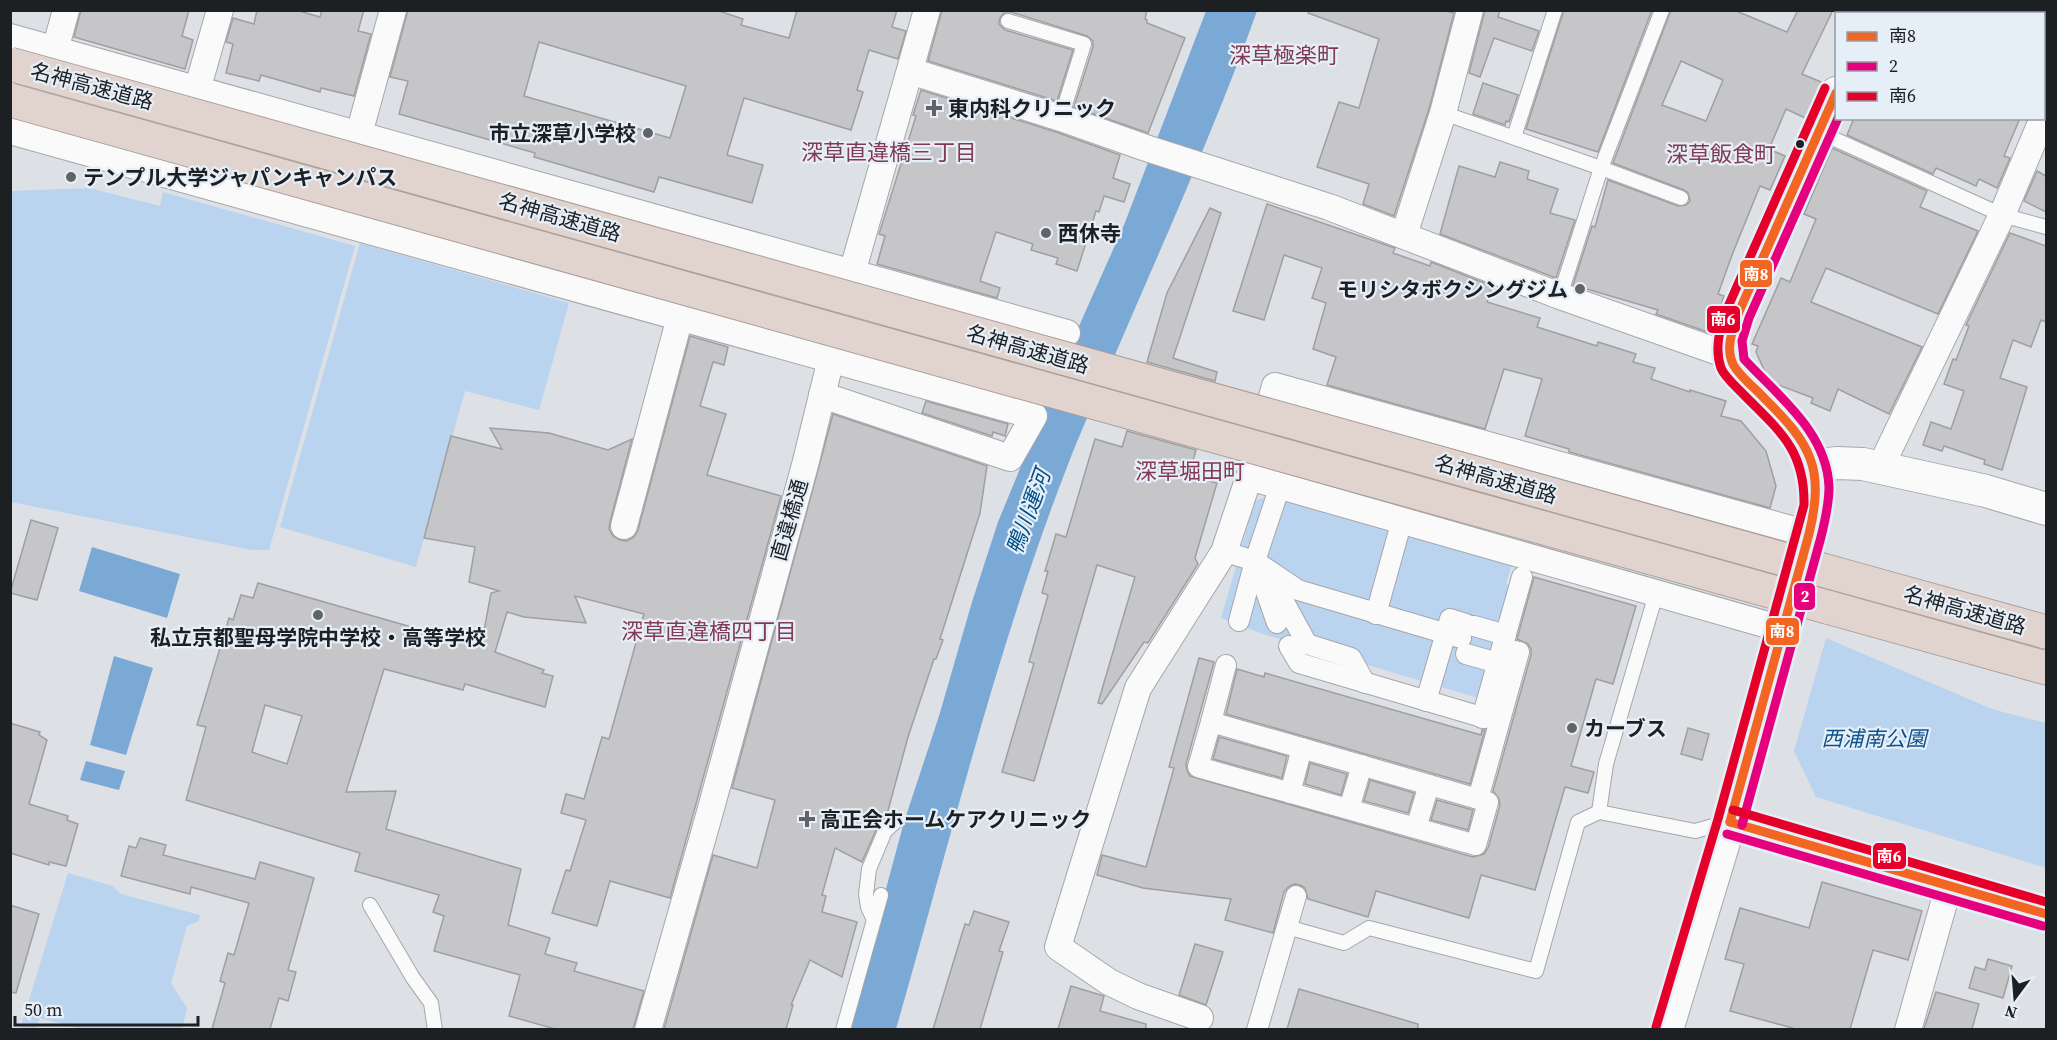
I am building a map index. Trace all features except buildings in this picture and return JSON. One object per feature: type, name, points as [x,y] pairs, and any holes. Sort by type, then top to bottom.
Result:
[{"type":"highway","name":"名神高速道路","points":[[10,64],[2046,633]]},
{"type":"highway","name":"名神高速道路","points":[[10,100],[2046,668]]},
{"type":"highway","points":[[1931,600],[2046,622]]},
{"type":"highway","points":[[1975,648],[2046,674]]},
{"type":"street","points":[[56,50],[66,10]]},
{"type":"street","points":[[197,90],[220,10]]},
{"type":"street","points":[[359,134],[393,10]]},
{"type":"street","name":"直違橋通","points":[[648,1029],[713,801],[822,395],[852,273],[927,10]]},
{"type":"street","points":[[1404,235],[1443,113],[1470,10]]},
{"type":"street","points":[[10,38],[1067,333]]},
{"type":"street","points":[[910,71],[1061,118],[1329,207],[1560,296],[1730,356]]},
{"type":"street","points":[[1667,1029],[1730,822],[1816,507],[1816,481],[1805,447],[1794,431],[1733,364],[1729,337],[1835,95]]},
{"type":"street","points":[[1880,468],[2002,215],[2042,120]]},
{"type":"street","points":[[10,131],[1034,416],[1010,458],[822,395]]},
{"type":"street","points":[[624,526],[680,317]]},
{"type":"street","points":[[1200,1018],[1138,996],[1109,982],[1058,946],[1138,688],[1224,552],[1249,477],[1275,386],[1809,534]]},
{"type":"street","points":[[1813,466],[1837,463],[1863,464],[1986,491],[2046,509]]},
{"type":"street","points":[[1249,477],[1782,629]]},
{"type":"street","points":[[1239,621],[1255,561],[1277,495]]},
{"type":"street","points":[[1376,614],[1399,531]]},
{"type":"street","points":[[1232,554],[1255,561],[1298,590],[1376,614],[1463,635],[1506,637],[1519,652],[1478,799]]},
{"type":"street","points":[[1255,561],[1277,623]]},
{"type":"street","points":[[1255,561],[1284,602],[1306,644],[1351,658],[1357,687]]},
{"type":"street","points":[[1289,646],[1299,663],[1326,681],[1426,701],[1484,718],[1523,572]]},
{"type":"street","points":[[1463,635],[1506,637]]},
{"type":"street","points":[[1426,701],[1463,635]]},
{"type":"street","points":[[1211,722],[1488,802],[1476,845],[1198,767],[1226,665]]},
{"type":"street","points":[[1290,793],[1302,748]]},
{"type":"street","points":[[1349,809],[1362,765]]},
{"type":"street","points":[[1416,828],[1429,785]]},
{"type":"street","points":[[1730,822],[2046,914]]},
{"type":"street","points":[[1908,1029],[1949,885]]},
{"type":"street","points":[[1257,1029],[1296,896]]},
{"type":"lane","points":[[1514,137],[1555,10]]},
{"type":"lane","points":[[1560,296],[1601,168],[1662,10]]},
{"type":"lane","points":[[1008,21],[1084,44],[1061,118]]},
{"type":"lane","points":[[1443,113],[1681,198]]},
{"type":"lane","points":[[1819,132],[2002,215],[2046,226]]},
{"type":"lane","points":[[1599,812],[1606,764],[1656,594]]},
{"type":"lane","points":[[1287,927],[1344,943],[1369,927],[1536,971],[1578,822],[1599,812],[1695,831],[1730,822]]},
{"type":"lane","points":[[874,920],[868,907],[866,894],[869,869],[885,831],[897,820]]},
{"type":"lane","points":[[843,1029],[881,896]]},
{"type":"lane","points":[[370,905],[430,1003],[435,1029]]},
{"type":"green space","points":[[89,188],[160,206],[163,192],[355,246],[269,550],[252,550],[11,502],[11,191]]},
{"type":"green space","points":[[360,243],[569,303],[539,410],[465,391],[416,567],[280,527]]},
{"type":"green space","points":[[1267,496],[1512,565],[1506,583],[1509,587],[1485,700],[1260,633],[1221,618],[1255,501]]},
{"type":"green space","name":"西浦南公園","points":[[1826,638],[1992,709],[2046,723],[2046,868],[1816,797],[1794,751]]},
{"type":"green space","points":[[68,873],[113,886],[121,894],[200,915],[199,921],[187,926],[171,983],[187,1008],[182,1029],[81,1029],[40,1018],[36,1029],[20,1029]]},
{"type":"water","name":"鴨川運河","points":[[1206,11],[1257,11],[1206,142],[1078,439],[1041,536],[975,746],[896,1029],[848,1030],[904,822],[998,522],[1075,335],[1124,225]]},
{"type":"water","points":[[92,547],[180,574],[167,618],[79,591]]},
{"type":"water","points":[[114,656],[153,668],[126,755],[90,745]]},
{"type":"water","points":[[86,761],[125,771],[119,790],[80,780]]},
{"type":"transit line","name":"南6","points":[[1656,1027],[1718,819],[1804,505],[1803,486],[1795,456],[1780,432],[1723,372],[1718,353],[1719,338],[1727,309],[1825,88]]},
{"type":"transit line","name":"南8","points":[[1730,822],[1809,534],[1815,491],[1810,458],[1803,444],[1780,414],[1733,364],[1730,352],[1731,339],[1738,314],[1835,95]]},
{"type":"transit line","name":"2","points":[[1742,825],[1821,537],[1828,506],[1829,487],[1820,449],[1810,432],[1785,401],[1744,359],[1742,341],[1749,318],[1837,120]]},
{"type":"transit line","name":"南6","points":[[1733,810],[2046,902]]},
{"type":"transit line","name":"南8","points":[[1730,822],[2046,914]]},
{"type":"transit line","name":"2","points":[[1727,834],[2043,926]]},
{"type":"place","name":"東内科クリニック","points":[[934,108]]},
{"type":"place","name":"市立深草小学校","points":[[648,133]]},
{"type":"place","name":"テンプル大学ジャパンキャンパス","points":[[71,177]]},
{"type":"place","name":"西休寺","points":[[1046,233]]},
{"type":"place","name":"モリシタボクシングジム","points":[[1580,289]]},
{"type":"place","name":"私立京都聖母学院中学校・高等学校","points":[[318,615]]},
{"type":"place","name":"カーブス","points":[[1572,728]]},
{"type":"place","name":"高正会ホームケアクリニック","points":[[807,819]]},
{"type":"district","name":"深草極楽町","points":[[1284,55]]},
{"type":"district","name":"深草直違橋三丁目","points":[[889,152]]},
{"type":"district","name":"深草飯食町","points":[[1721,154]]},
{"type":"district","name":"深草堀田町","points":[[1190,471]]},
{"type":"district","name":"深草直違橋四丁目","points":[[709,631]]}]
